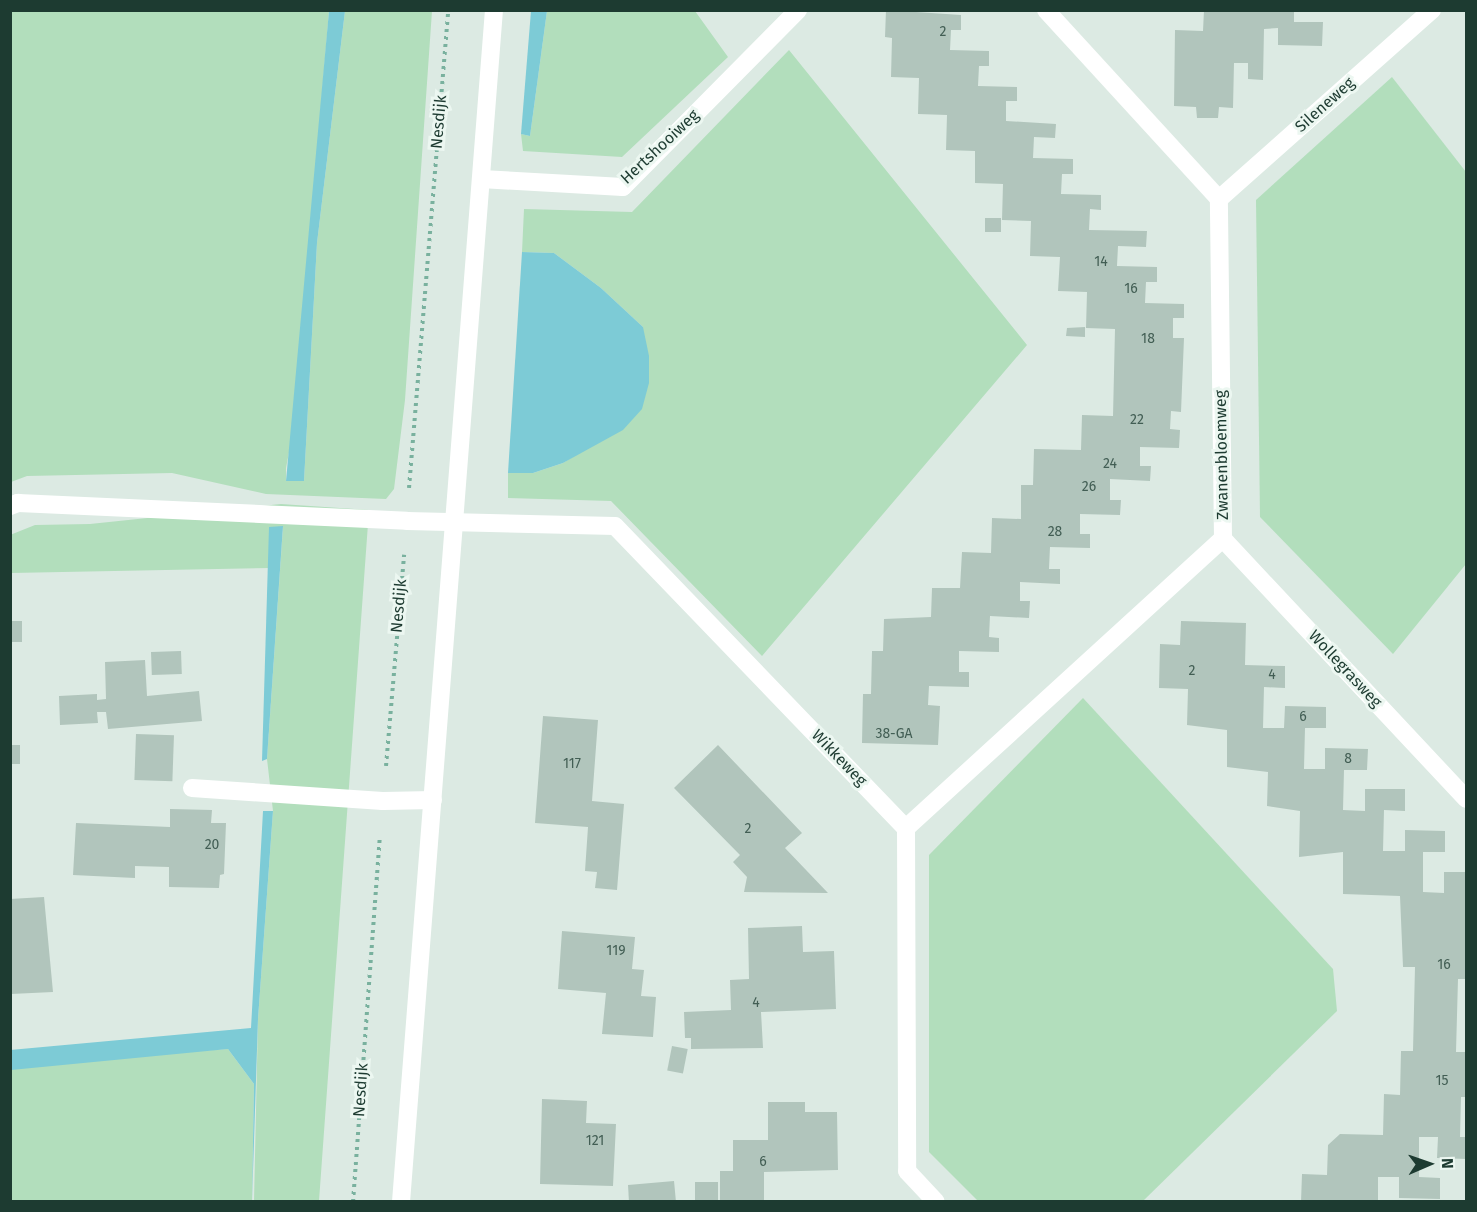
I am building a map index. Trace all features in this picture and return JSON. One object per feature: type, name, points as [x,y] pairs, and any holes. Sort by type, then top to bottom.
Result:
[{"type":"street","points":[[401,1202],[494,10]]},
{"type":"street","name":"Hertshooiweg","points":[[481,179],[623,187],[798,10]]},
{"type":"street","points":[[1046,10],[1219,200]]},
{"type":"street","name":"Sileneweg","points":[[1219,200],[1432,10]]},
{"type":"street","name":"Zwanenbloemweg","points":[[906,828],[1223,539],[1219,200]]},
{"type":"street","name":"Wikkeweg","points":[[10,506],[29,503],[455,523],[615,526],[906,828]]},
{"type":"street","name":"Wollegrasweg","points":[[1223,539],[1467,799]]},
{"type":"street","points":[[192,788],[382,801],[433,800]]},
{"type":"street","points":[[906,828],[907,1171],[936,1202]]},
{"type":"path","name":"Nesdijk","points":[[353,1202],[382,801],[448,10]]},
{"type":"green space","points":[[11,11],[329,11],[294,426],[286,468],[286,481],[304,481],[317,243],[345,11],[432,11],[405,400],[394,489],[386,499],[266,494],[172,473],[27,476],[11,482]]},
{"type":"green space","points":[[547,11],[695,11],[728,57],[622,157],[523,151],[521,134],[530,136]]},
{"type":"green space","points":[[789,50],[1027,345],[762,656],[611,501],[508,498],[508,473],[533,473],[563,463],[579,453],[643,327],[601,288],[554,253],[522,252],[524,209],[632,212]]},
{"type":"green space","points":[[1392,77],[1466,172],[1466,564],[1393,654],[1260,517],[1256,200]]},
{"type":"green space","points":[[281,504],[369,510],[319,1201],[254,1201],[258,1019],[273,811],[267,759],[283,527],[269,527],[270,568],[11,573],[10,535],[35,525],[90,524]]},
{"type":"green space","points":[[1083,698],[1333,969],[1337,1011],[1143,1201],[978,1201],[929,1152],[929,855]]},
{"type":"green space","points":[[228,1049],[254,1084],[252,1201],[11,1202],[11,1063]]},
{"type":"water","points":[[329,11],[345,11],[317,243],[304,481],[286,481]]},
{"type":"water","points":[[531,11],[547,11],[530,136],[521,134]]},
{"type":"water","points":[[522,252],[554,253],[601,288],[643,327],[649,356],[649,383],[642,409],[623,430],[563,463],[533,473],[508,473]]},
{"type":"water","points":[[283,526],[267,759],[262,761],[269,527]]},
{"type":"water","points":[[263,811],[273,811],[258,1019],[252,1202],[254,1084],[228,1049],[11,1070],[10,1050],[251,1028]]},
{"type":"building","points":[[886,10],[961,15],[961,30],[951,30],[950,50],[989,51],[989,66],[979,66],[978,86],[1017,87],[1017,101],[1006,101],[1006,121],[1056,124],[1055,138],[1034,137],[1033,158],[1073,159],[1073,174],[1062,174],[1061,194],[1101,195],[1101,210],[1090,209],[1089,230],[1147,231],[1146,247],[1118,246],[1117,266],[1157,267],[1157,282],[1146,282],[1145,303],[1184,304],[1184,318],[1173,318],[1173,338],[1184,338],[1181,412],[1171,411],[1170,429],[1180,430],[1179,448],[1140,447],[1140,466],[1151,466],[1150,481],[1110,479],[1110,500],[1121,500],[1120,515],[1080,514],[1080,534],[1090,534],[1090,548],[1050,547],[1049,569],[1060,569],[1060,584],[1020,582],[1020,601],[1030,601],[1029,618],[990,616],[989,637],[999,638],[999,652],[959,651],[959,672],[969,672],[969,687],[929,686],[928,705],[940,706],[938,745],[862,743],[863,694],[871,694],[872,651],[883,651],[884,619],[931,617],[932,588],[960,588],[962,552],[991,553],[992,518],[1021,519],[1021,485],[1033,485],[1034,449],[1081,450],[1082,415],[1113,416],[1115,329],[1086,328],[1087,292],[1058,291],[1060,257],[1030,256],[1031,221],[1002,220],[1003,184],[975,183],[975,151],[946,150],[947,115],[918,114],[919,78],[891,77],[892,38],[885,37]]},
{"type":"building","points":[[1204,10],[1294,10],[1294,22],[1323,22],[1322,46],[1278,45],[1278,28],[1264,29],[1263,80],[1248,79],[1248,63],[1234,63],[1233,108],[1219,107],[1218,118],[1197,118],[1196,107],[1174,106],[1175,30],[1203,31]]},
{"type":"building","points":[[985,218],[1001,218],[1001,232],[985,232]]},
{"type":"building","points":[[1085,327],[1085,337],[1066,336],[1067,328]]},
{"type":"building","points":[[10,621],[22,621],[22,642],[10,642]]},
{"type":"building","points":[[1181,621],[1246,623],[1245,665],[1285,666],[1285,688],[1264,687],[1263,728],[1284,728],[1285,706],[1326,707],[1326,728],[1305,728],[1304,769],[1325,769],[1325,748],[1368,749],[1367,770],[1344,770],[1343,810],[1365,811],[1365,789],[1405,789],[1405,811],[1384,810],[1383,851],[1405,851],[1405,830],[1445,831],[1445,852],[1423,852],[1423,892],[1444,893],[1444,872],[1466,872],[1466,979],[1458,979],[1456,1052],[1466,1052],[1466,1097],[1461,1097],[1460,1137],[1466,1137],[1466,1159],[1437,1158],[1438,1137],[1419,1137],[1419,1177],[1440,1178],[1440,1199],[1399,1198],[1399,1177],[1378,1177],[1378,1202],[1301,1202],[1302,1174],[1327,1175],[1328,1145],[1340,1134],[1383,1135],[1384,1094],[1400,1095],[1401,1051],[1413,1051],[1415,967],[1403,967],[1400,896],[1343,894],[1343,852],[1299,857],[1300,811],[1267,806],[1268,772],[1227,767],[1227,730],[1187,725],[1188,689],[1159,688],[1160,644],[1180,645]]},
{"type":"building","points":[[181,651],[182,674],[152,675],[151,652]]},
{"type":"building","points":[[145,660],[147,696],[199,691],[202,721],[108,729],[106,712],[97,712],[98,723],[60,725],[59,696],[97,694],[97,700],[106,699],[105,662]]},
{"type":"building","points":[[543,716],[598,720],[592,801],[624,804],[617,890],[595,888],[597,872],[585,871],[588,827],[535,823]]},
{"type":"building","points":[[136,734],[174,735],[172,781],[134,780]]},
{"type":"building","points":[[10,745],[20,745],[20,764],[10,764]]},
{"type":"building","points":[[718,745],[802,833],[785,848],[828,893],[744,892],[747,877],[733,862],[740,855],[674,788]]},
{"type":"building","points":[[170,809],[212,810],[211,823],[226,823],[224,874],[220,875],[219,888],[169,887],[169,867],[135,866],[135,878],[73,875],[76,823],[170,827]]},
{"type":"building","points":[[44,897],[53,992],[11,994],[10,899]]},
{"type":"building","points":[[802,926],[803,952],[834,951],[836,1009],[761,1012],[763,1048],[691,1049],[691,1038],[685,1038],[684,1012],[731,1010],[730,980],[749,979],[748,928]]},
{"type":"building","points":[[562,931],[635,937],[632,969],[644,970],[641,996],[656,997],[653,1037],[602,1034],[606,993],[558,989]]},
{"type":"building","points":[[672,1046],[688,1049],[683,1074],[667,1071]]},
{"type":"building","points":[[542,1099],[587,1101],[586,1123],[616,1124],[613,1186],[540,1184]]},
{"type":"building","points":[[768,1102],[805,1102],[805,1112],[837,1112],[838,1170],[764,1172],[764,1202],[720,1202],[720,1171],[733,1171],[733,1140],[768,1140]]},
{"type":"building","points":[[674,1181],[676,1202],[629,1202],[628,1185]]},
{"type":"building","points":[[695,1182],[718,1182],[718,1202],[695,1202]]}]
